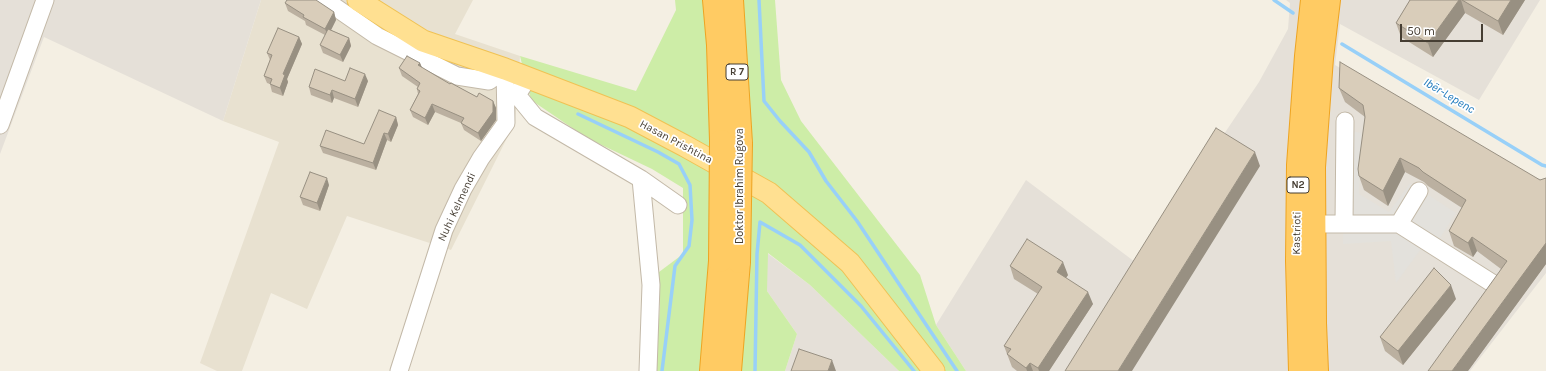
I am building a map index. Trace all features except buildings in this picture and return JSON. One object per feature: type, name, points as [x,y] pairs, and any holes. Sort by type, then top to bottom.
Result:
[{"type":"highway","name":"Doktor Ibrahim Rugova","points":[[714,0],[718,44],[731,142]]},
{"type":"highway","name":"Doktor Ibrahim Rugova","points":[[730,371],[732,0]]},
{"type":"highway","name":"Kastrioti","points":[[1300,371],[1297,261],[1298,165],[1306,56],[1312,0]]},
{"type":"highway","name":"Kastrioti","points":[[1317,371],[1315,322],[1314,167],[1329,0]]},
{"type":"highway","name":"Doktor Ibrahim Rugova","points":[[711,371],[730,261]]},
{"type":"main road","name":"Hasan Prishtina","points":[[358,0],[423,41],[505,69],[630,117],[769,193],[850,263],[934,371]]},
{"type":"street","points":[[0,125],[45,0]]},
{"type":"street","points":[[325,0],[378,36],[457,76],[489,81],[505,69]]},
{"type":"street","name":"Nuhi Kelmendi","points":[[399,371],[444,230],[463,189],[481,158],[506,123],[505,69]]},
{"type":"street","points":[[528,78],[517,95],[535,117],[641,179],[678,205]]},
{"type":"street","points":[[1344,224],[1345,121]]},
{"type":"street","points":[[641,179],[651,285],[648,371]]},
{"type":"street","points":[[1398,224],[1419,191]]},
{"type":"street","points":[[1314,224],[1398,224],[1492,283]]},
{"type":"shaded area","points":[[0,0],[261,0],[223,121],[44,37],[0,154]]},
{"type":"shaded area","points":[[261,0],[473,0],[455,34],[520,56],[515,122],[451,250],[347,216],[307,309],[271,293],[242,371],[217,371],[200,363],[279,142],[223,121]]},
{"type":"shaded area","points":[[1286,0],[1540,0],[1479,100],[1340,24],[1335,65],[1531,177],[1546,180],[1546,273],[1470,371],[966,371],[936,325],[1026,180],[1143,268],[1224,134],[1259,82],[1288,29],[1290,3]]},
{"type":"shaded area","points":[[1344,129],[1361,133],[1359,194],[1389,212],[1410,183],[1456,213],[1433,249],[1424,245],[1396,283],[1391,241],[1343,244]]},
{"type":"shaded area","points":[[767,253],[810,285],[899,371],[785,371],[797,334],[767,291]]},
{"type":"green space","points":[[675,0],[775,0],[781,80],[801,121],[920,275],[936,325],[966,371],[899,371],[810,285],[768,253],[767,291],[797,334],[785,371],[655,371],[660,306],[659,272],[683,254],[683,188],[652,169],[587,138],[531,100],[520,56],[636,91],[676,10]]},
{"type":"waterway","points":[[759,0],[764,101],[780,121],[809,152],[826,181],[857,221],[957,371]]},
{"type":"waterway","name":"Ibër-Lepenc","points":[[1274,0],[1293,13]]},
{"type":"waterway","name":"Ibër-Lepenc","points":[[1342,44],[1546,166]]},
{"type":"waterway","points":[[578,114],[658,152],[679,164],[690,185],[692,220],[689,246],[675,266],[662,371]]},
{"type":"waterway","points":[[755,371],[757,254],[760,222],[800,245],[861,306],[914,371]]}]
